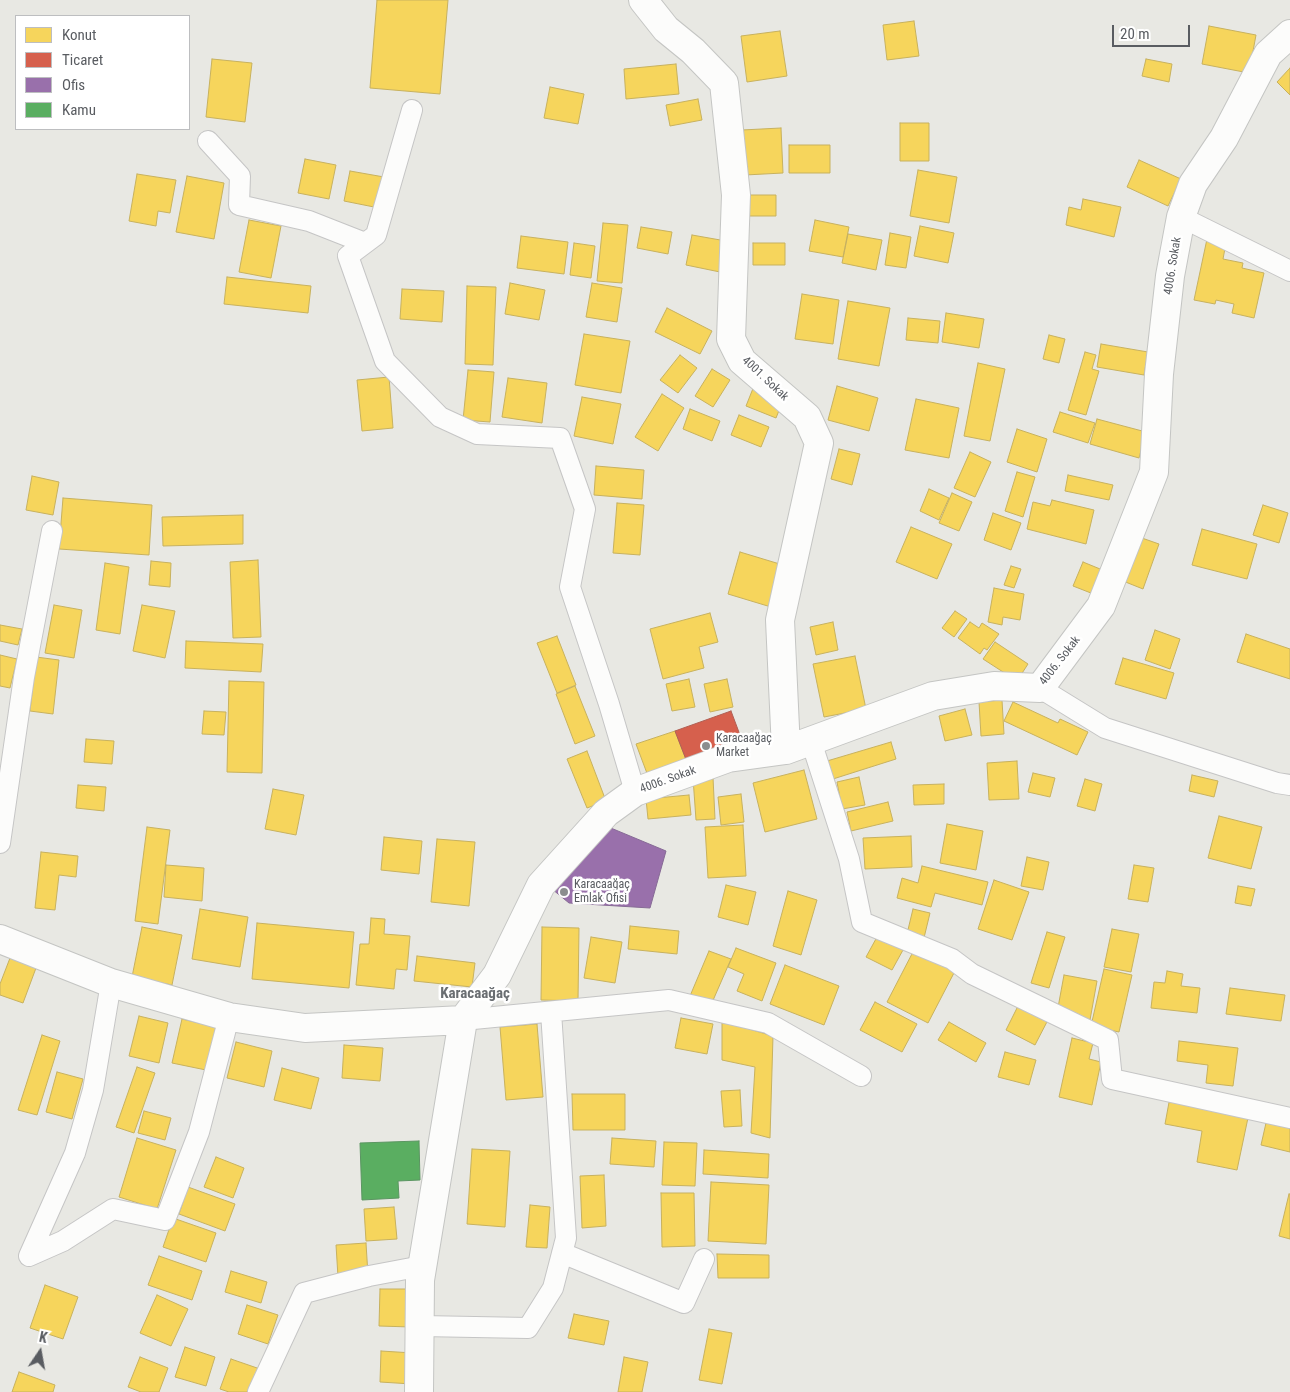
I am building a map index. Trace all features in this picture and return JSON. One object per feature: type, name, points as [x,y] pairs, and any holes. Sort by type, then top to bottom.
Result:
[{"type":"street","name":"4001. Sokak","points":[[643,0],[666,29],[693,51],[724,84],[736,195],[731,339],[742,361],[807,417],[819,443],[780,620],[798,745]]},
{"type":"street","name":"4006. Sokak","points":[[463,1020],[497,975],[541,884],[606,813],[635,792],[728,758],[798,745],[933,696],[994,686],[1040,688],[1101,606],[1154,472],[1159,374],[1170,276],[1181,217],[1193,184],[1224,138],[1268,54],[1290,34]]},
{"type":"street","points":[[412,110],[376,234],[348,256],[385,361],[440,417],[477,434],[560,438],[585,509],[570,587],[609,704],[635,792]]},
{"type":"street","points":[[208,141],[240,176],[239,205],[309,221],[365,244]]},
{"type":"street","points":[[1181,217],[1290,271]]},
{"type":"street","points":[[0,843],[24,677],[52,530]]},
{"type":"street","points":[[1040,688],[1105,728],[1277,783],[1290,785]]},
{"type":"street","points":[[798,745],[849,859],[862,922],[952,959],[972,974],[1108,1040],[1112,1080],[1290,1118]]},
{"type":"street","points":[[0,940],[111,983],[229,1017],[305,1028],[463,1020],[669,1000],[768,1023],[861,1076]]},
{"type":"street","points":[[111,983],[93,1090],[75,1153],[28,1256],[63,1241],[113,1209],[165,1220],[199,1132],[229,1017]]},
{"type":"street","points":[[421,1326],[528,1328],[553,1288],[566,1238],[551,1012]]},
{"type":"street","points":[[419,1392],[422,1266],[463,1020]]},
{"type":"street","points":[[562,1252],[684,1304],[704,1259]]},
{"type":"street","points":[[258,1392],[304,1293],[369,1276],[422,1266]]},
{"type":"building: Konut","points":[[377,0],[448,0],[440,94],[370,88]]},
{"type":"building: Konut","points":[[914,21],[919,56],[887,60],[883,25]]},
{"type":"building: Konut","points":[[1209,26],[1256,35],[1249,73],[1202,64]]},
{"type":"building: Konut","points":[[780,31],[787,76],[747,82],[741,36]]},
{"type":"building: Konut","points":[[212,59],[252,63],[245,122],[206,117]]},
{"type":"building: Konut","points":[[1146,59],[1172,64],[1169,82],[1142,76]]},
{"type":"building: Konut","points":[[676,64],[679,94],[626,99],[624,69]]},
{"type":"building: Konut","points":[[1290,68],[1290,95],[1277,82]]},
{"type":"building: Konut","points":[[550,87],[584,94],[578,124],[544,118]]},
{"type":"building: Konut","points":[[698,99],[702,120],[670,126],[666,105]]},
{"type":"building: Konut","points":[[900,123],[929,123],[929,161],[900,161]]},
{"type":"building: Konut","points":[[781,128],[783,173],[745,175],[742,130]]},
{"type":"building: Konut","points":[[789,145],[830,145],[830,173],[789,173]]},
{"type":"building: Konut","points":[[305,159],[336,165],[329,199],[298,193]]},
{"type":"building: Konut","points":[[1139,160],[1181,179],[1168,206],[1127,187]]},
{"type":"building: Konut","points":[[918,170],[957,177],[949,223],[910,216]]},
{"type":"building: Konut","points":[[350,171],[384,177],[379,208],[344,201]]},
{"type":"building: Konut","points":[[137,174],[176,180],[170,213],[158,211],[156,226],[129,221]]},
{"type":"building: Konut","points":[[187,176],[224,183],[214,239],[176,232]]},
{"type":"building: Konut","points":[[744,195],[776,195],[776,216],[744,216]]},
{"type":"building: Konut","points":[[1083,199],[1121,207],[1114,237],[1066,225],[1069,207],[1081,210]]},
{"type":"building: Konut","points":[[249,220],[281,226],[271,278],[239,272]]},
{"type":"building: Konut","points":[[815,220],[849,227],[843,257],[809,251]]},
{"type":"building: Konut","points":[[603,223],[628,225],[622,283],[597,281]]},
{"type":"building: Konut","points":[[920,226],[954,233],[948,263],[914,256]]},
{"type":"building: Konut","points":[[641,227],[672,232],[668,254],[637,248]]},
{"type":"building: Konut","points":[[890,233],[911,237],[906,268],[885,265]]},
{"type":"building: Konut","points":[[848,234],[882,240],[876,270],[842,263]]},
{"type":"building: Konut","points":[[692,235],[726,241],[720,272],[686,265]]},
{"type":"building: Konut","points":[[521,236],[568,242],[564,274],[517,268]]},
{"type":"building: Konut","points":[[1207,239],[1226,243],[1223,259],[1243,263],[1242,268],[1264,273],[1254,318],[1232,313],[1234,304],[1216,300],[1215,304],[1194,300]]},
{"type":"building: Konut","points":[[574,243],[595,246],[591,278],[570,275]]},
{"type":"building: Konut","points":[[753,243],[785,243],[785,265],[753,265]]},
{"type":"building: Konut","points":[[227,277],[311,286],[308,313],[224,304]]},
{"type":"building: Konut","points":[[510,283],[545,290],[539,320],[505,314]]},
{"type":"building: Konut","points":[[592,283],[622,288],[617,322],[586,317]]},
{"type":"building: Konut","points":[[467,286],[496,287],[493,365],[465,364]]},
{"type":"building: Konut","points":[[402,289],[444,291],[442,322],[400,319]]},
{"type":"building: Konut","points":[[802,294],[839,300],[833,344],[795,339]]},
{"type":"building: Konut","points":[[848,301],[890,308],[879,366],[838,359]]},
{"type":"building: Konut","points":[[667,308],[712,331],[700,354],[655,332]]},
{"type":"building: Konut","points":[[946,313],[984,319],[979,348],[942,342]]},
{"type":"building: Konut","points":[[908,318],[940,321],[938,343],[906,340]]},
{"type":"building: Konut","points":[[584,334],[630,341],[621,393],[575,385]]},
{"type":"building: Konut","points":[[1049,335],[1065,339],[1059,363],[1043,359]]},
{"type":"building: Konut","points":[[1101,344],[1148,352],[1144,375],[1097,367]]},
{"type":"building: Konut","points":[[1085,352],[1096,355],[1092,369],[1099,371],[1086,415],[1068,410]]},
{"type":"building: Konut","points":[[680,355],[697,368],[678,393],[660,380]]},
{"type":"building: Konut","points":[[978,363],[1005,369],[990,441],[964,436]]},
{"type":"building: Konut","points":[[712,369],[730,380],[713,407],[695,396]]},
{"type":"building: Konut","points":[[468,370],[494,372],[490,422],[463,420]]},
{"type":"building: Konut","points":[[389,377],[393,428],[362,431],[357,380]]},
{"type":"building: Konut","points":[[508,378],[547,383],[542,423],[502,417]]},
{"type":"building: Konut","points":[[754,386],[784,398],[776,418],[746,406]]},
{"type":"building: Konut","points":[[837,386],[878,398],[869,431],[828,420]]},
{"type":"building: Konut","points":[[662,394],[684,408],[658,451],[635,437]]},
{"type":"building: Konut","points":[[582,397],[621,404],[613,444],[574,436]]},
{"type":"building: Konut","points":[[916,399],[959,408],[949,458],[905,450]]},
{"type":"building: Konut","points":[[690,409],[720,421],[712,441],[683,429]]},
{"type":"building: Konut","points":[[1060,412],[1095,423],[1088,443],[1053,432]]},
{"type":"building: Konut","points":[[739,415],[769,427],[761,447],[731,435]]},
{"type":"building: Konut","points":[[1097,419],[1146,432],[1139,458],[1090,444]]},
{"type":"building: Konut","points":[[1017,429],[1047,439],[1037,472],[1007,462]]},
{"type":"building: Konut","points":[[839,449],[860,454],[852,485],[831,479]]},
{"type":"building: Konut","points":[[970,452],[991,462],[975,497],[954,488]]},
{"type":"building: Konut","points":[[596,466],[644,470],[642,499],[594,495]]},
{"type":"building: Konut","points":[[1017,472],[1035,477],[1023,517],[1005,511]]},
{"type":"building: Konut","points":[[1068,475],[1113,485],[1109,500],[1065,491]]},
{"type":"building: Konut","points":[[32,476],[59,482],[53,515],[26,510]]},
{"type":"building: Konut","points":[[929,489],[949,498],[939,520],[920,511]]},
{"type":"building: Konut","points":[[952,493],[972,502],[959,531],[939,523]]},
{"type":"building: Konut","points":[[63,498],[152,505],[149,555],[59,549]]},
{"type":"building: Konut","points":[[1052,500],[1094,510],[1086,544],[1027,529],[1033,502],[1050,506]]},
{"type":"building: Konut","points":[[617,503],[644,505],[640,555],[613,553]]},
{"type":"building: Konut","points":[[1263,505],[1288,513],[1279,543],[1253,535]]},
{"type":"building: Konut","points":[[993,513],[1021,523],[1011,550],[984,540]]},
{"type":"building: Konut","points":[[243,515],[243,544],[163,546],[162,517]]},
{"type":"building: Konut","points":[[911,527],[952,544],[937,579],[896,562]]},
{"type":"building: Konut","points":[[1202,529],[1257,544],[1247,579],[1192,565]]},
{"type":"building: Konut","points":[[1139,537],[1159,544],[1143,589],[1123,581]]},
{"type":"building: Konut","points":[[740,552],[783,565],[771,607],[728,594]]},
{"type":"building: Konut","points":[[258,560],[261,637],[233,638],[230,562]]},
{"type":"building: Konut","points":[[151,561],[171,563],[170,587],[149,585]]},
{"type":"building: Konut","points":[[1083,562],[1105,571],[1096,595],[1073,586]]},
{"type":"building: Konut","points":[[105,563],[129,567],[120,634],[96,630]]},
{"type":"building: Konut","points":[[1011,566],[1021,569],[1014,588],[1004,585]]},
{"type":"building: Konut","points":[[994,588],[1024,594],[1020,620],[1003,617],[1002,625],[988,622]]},
{"type":"building: Konut","points":[[54,605],[82,610],[74,658],[45,653]]},
{"type":"building: Konut","points":[[142,605],[175,611],[165,658],[133,651]]},
{"type":"building: Konut","points":[[955,611],[967,619],[954,637],[942,628]]},
{"type":"building: Konut","points":[[710,613],[718,642],[699,647],[704,668],[663,679],[650,629]]},
{"type":"building: Konut","points":[[833,622],[838,650],[816,655],[810,627]]},
{"type":"building: Konut","points":[[970,622],[979,628],[982,623],[999,634],[987,650],[984,648],[980,654],[958,638]]},
{"type":"building: Konut","points":[[0,625],[22,629],[18,645],[0,641]]},
{"type":"building: Konut","points":[[1155,630],[1180,639],[1170,669],[1145,660]]},
{"type":"building: Konut","points":[[1246,634],[1290,649],[1290,679],[1237,662]]},
{"type":"building: Konut","points":[[557,636],[576,685],[557,693],[537,643]]},
{"type":"building: Konut","points":[[186,641],[263,644],[261,672],[185,668]]},
{"type":"building: Konut","points":[[995,642],[1028,664],[1017,681],[983,659]]},
{"type":"building: Konut","points":[[0,655],[17,659],[10,688],[0,686]]},
{"type":"building: Konut","points":[[855,656],[866,709],[824,717],[813,664]]},
{"type":"building: Konut","points":[[36,657],[59,660],[53,714],[30,711]]},
{"type":"building: Konut","points":[[1123,658],[1174,673],[1166,699],[1115,684]]},
{"type":"building: Konut","points":[[689,679],[695,707],[672,711],[666,684]]},
{"type":"building: Konut","points":[[727,679],[733,707],[710,712],[704,684]]},
{"type":"building: Konut","points":[[229,681],[264,682],[262,773],[227,772]]},
{"type":"building: Konut","points":[[575,686],[595,736],[575,744],[556,694]]},
{"type":"building: Konut","points":[[1002,700],[1004,734],[981,736],[979,702]]},
{"type":"building: Konut","points":[[1013,702],[1058,723],[1060,719],[1088,732],[1077,755],[1004,721]]},
{"type":"building: Konut","points":[[965,709],[972,735],[945,741],[939,716]]},
{"type":"building: Konut","points":[[204,711],[226,712],[224,735],[202,734]]},
{"type":"building: Konut","points":[[675,731],[687,762],[648,776],[636,744]]},
{"type":"building: Konut","points":[[86,739],[114,741],[112,764],[84,762]]},
{"type":"building: Konut","points":[[891,742],[896,759],[833,779],[827,761]]},
{"type":"building: Konut","points":[[587,751],[606,801],[587,808],[567,759]]},
{"type":"building: Konut","points":[[1017,761],[1019,799],[989,800],[987,763]]},
{"type":"building: Konut","points":[[804,770],[817,819],[765,832],[753,783]]},
{"type":"building: Konut","points":[[1033,773],[1055,778],[1050,797],[1028,792]]},
{"type":"building: Konut","points":[[1192,775],[1218,781],[1214,797],[1189,791]]},
{"type":"building: Konut","points":[[713,777],[715,819],[696,820],[693,778]]},
{"type":"building: Konut","points":[[859,777],[865,805],[842,809],[837,782]]},
{"type":"building: Konut","points":[[1085,779],[1102,784],[1095,811],[1077,806]]},
{"type":"building: Konut","points":[[944,784],[944,804],[914,805],[913,785]]},
{"type":"building: Konut","points":[[78,785],[106,787],[104,811],[76,808]]},
{"type":"building: Konut","points":[[273,789],[304,795],[296,835],[265,829]]},
{"type":"building: Konut","points":[[741,794],[744,822],[721,825],[718,797]]},
{"type":"building: Konut","points":[[689,795],[691,815],[648,819],[646,799]]},
{"type":"building: Konut","points":[[888,802],[893,821],[851,831],[847,812]]},
{"type":"building: Konut","points":[[1219,816],[1262,827],[1251,869],[1208,858]]},
{"type":"building: Konut","points":[[947,824],[983,831],[976,870],[940,863]]},
{"type":"building: Konut","points":[[743,825],[746,876],[708,878],[705,827]]},
{"type":"building: Konut","points":[[147,827],[170,830],[158,924],[135,921]]},
{"type":"building: Konut","points":[[911,836],[912,867],[865,869],[863,838]]},
{"type":"building: Konut","points":[[384,837],[422,841],[419,874],[381,870]]},
{"type":"building: Konut","points":[[437,839],[475,842],[469,906],[431,902]]},
{"type":"building: Konut","points":[[41,852],[78,856],[76,877],[59,875],[55,910],[35,908]]},
{"type":"building: Konut","points":[[1027,857],[1049,862],[1043,890],[1021,886]]},
{"type":"building: Konut","points":[[166,865],[204,868],[202,901],[164,897]]},
{"type":"building: Konut","points":[[1134,865],[1154,868],[1148,902],[1128,899]]},
{"type":"building: Konut","points":[[922,866],[988,882],[982,905],[935,893],[931,907],[897,898],[902,878],[918,883]]},
{"type":"building: Konut","points":[[994,880],[1029,892],[1012,940],[978,929]]},
{"type":"building: Konut","points":[[726,885],[756,892],[748,925],[718,917]]},
{"type":"building: Konut","points":[[1238,886],[1255,889],[1251,906],[1235,903]]},
{"type":"building: Konut","points":[[788,891],[817,900],[801,955],[773,946]]},
{"type":"building: Konut","points":[[200,909],[248,917],[240,967],[192,959]]},
{"type":"building: Konut","points":[[913,909],[930,913],[923,942],[906,938]]},
{"type":"building: Konut","points":[[371,918],[385,919],[384,934],[410,936],[407,970],[396,969],[394,989],[356,985],[360,944],[369,944]]},
{"type":"building: Konut","points":[[257,923],[354,932],[349,988],[252,979]]},
{"type":"building: Konut","points":[[630,926],[679,931],[677,954],[628,949]]},
{"type":"building: Konut","points":[[142,927],[182,935],[172,985],[132,977]]},
{"type":"building: Konut","points":[[542,927],[579,928],[578,1001],[541,1000]]},
{"type":"building: Konut","points":[[1112,929],[1139,934],[1131,972],[1104,967]]},
{"type":"building: Konut","points":[[1047,932],[1065,937],[1049,988],[1031,983]]},
{"type":"building: Konut","points":[[591,937],[622,942],[615,983],[584,978]]},
{"type":"building: Konut","points":[[877,937],[903,950],[892,970],[866,957]]},
{"type":"building: Konut","points":[[736,948],[776,963],[762,1001],[737,991],[744,974],[728,967]]},
{"type":"building: Konut","points":[[914,950],[955,971],[928,1023],[887,1002]]},
{"type":"building: Konut","points":[[709,951],[731,959],[711,1005],[690,996]]},
{"type":"building: Konut","points":[[417,956],[475,963],[472,987],[414,981]]},
{"type":"building: Konut","points":[[10,958],[36,968],[23,1003],[0,995],[0,984]]},
{"type":"building: Konut","points":[[785,965],[839,986],[824,1025],[770,1004]]},
{"type":"building: Konut","points":[[1104,969],[1132,975],[1119,1032],[1091,1026]]},
{"type":"building: Konut","points":[[1167,971],[1183,974],[1181,986],[1200,988],[1197,1013],[1151,1008],[1154,982],[1165,983]]},
{"type":"building: Konut","points":[[1064,975],[1097,981],[1090,1020],[1057,1013]]},
{"type":"building: Konut","points":[[1230,988],[1285,995],[1281,1021],[1226,1014]]},
{"type":"building: Konut","points":[[875,1002],[917,1024],[902,1052],[860,1030]]},
{"type":"building: Konut","points":[[1020,1002],[1050,1016],[1035,1045],[1006,1030]]},
{"type":"building: Konut","points":[[139,1016],[168,1023],[159,1063],[129,1056]]},
{"type":"building: Konut","points":[[681,1018],[713,1024],[707,1054],[675,1048]]},
{"type":"building: Konut","points":[[182,1019],[216,1027],[206,1070],[172,1063]]},
{"type":"building: Konut","points":[[722,1021],[773,1036],[770,1138],[751,1133],[755,1067],[722,1060]]},
{"type":"building: Konut","points":[[949,1022],[986,1043],[976,1062],[938,1040]]},
{"type":"building: Konut","points":[[537,1024],[543,1097],[506,1100],[500,1027]]},
{"type":"building: Konut","points":[[42,1035],[60,1041],[37,1115],[18,1110]]},
{"type":"building: Konut","points":[[1072,1038],[1093,1043],[1089,1059],[1101,1062],[1092,1105],[1059,1097]]},
{"type":"building: Konut","points":[[1179,1041],[1238,1048],[1233,1086],[1206,1083],[1208,1065],[1177,1061]]},
{"type":"building: Konut","points":[[236,1042],[272,1051],[264,1087],[227,1078]]},
{"type":"building: Konut","points":[[344,1045],[383,1048],[380,1081],[342,1078]]},
{"type":"building: Konut","points":[[1005,1052],[1036,1060],[1029,1085],[998,1077]]},
{"type":"building: Konut","points":[[137,1067],[155,1073],[134,1133],[116,1127]]},
{"type":"building: Konut","points":[[282,1068],[319,1078],[311,1109],[274,1100]]},
{"type":"building: Konut","points":[[57,1072],[83,1079],[72,1119],[46,1112]]},
{"type":"building: Konut","points":[[740,1090],[742,1126],[724,1127],[721,1091]]},
{"type":"building: Konut","points":[[572,1094],[625,1094],[625,1130],[573,1130]]},
{"type":"building: Konut","points":[[1170,1097],[1249,1113],[1237,1170],[1197,1162],[1202,1131],[1165,1124]]},
{"type":"building: Konut","points":[[144,1111],[171,1118],[165,1140],[138,1133]]},
{"type":"building: Konut","points":[[1266,1123],[1290,1128],[1290,1152],[1261,1145]]},
{"type":"building: Konut","points":[[137,1138],[176,1150],[157,1209],[119,1197]]},
{"type":"building: Konut","points":[[612,1138],[656,1141],[654,1167],[610,1164]]},
{"type":"building: Konut","points":[[664,1142],[697,1143],[695,1186],[662,1185]]},
{"type":"building: Konut","points":[[472,1149],[510,1151],[505,1227],[467,1224]]},
{"type":"building: Konut","points":[[704,1150],[769,1154],[768,1178],[703,1174]]},
{"type":"building: Konut","points":[[216,1157],[244,1168],[233,1198],[204,1187]]},
{"type":"building: Konut","points":[[604,1175],[606,1226],[582,1228],[580,1176]]},
{"type":"building: Konut","points":[[711,1182],[769,1185],[766,1244],[708,1241]]},
{"type":"building: Konut","points":[[188,1187],[235,1204],[225,1231],[179,1214]]},
{"type":"building: Konut","points":[[661,1193],[694,1193],[695,1246],[662,1247]]},
{"type":"building: Konut","points":[[1290,1194],[1290,1239],[1279,1236]]},
{"type":"building: Konut","points":[[530,1205],[550,1207],[547,1248],[526,1247]]},
{"type":"building: Konut","points":[[394,1207],[397,1239],[366,1241],[364,1209]]},
{"type":"building: Konut","points":[[173,1218],[216,1233],[206,1262],[163,1247]]},
{"type":"building: Konut","points":[[366,1243],[368,1275],[338,1277],[336,1245]]},
{"type":"building: Konut","points":[[717,1254],[769,1255],[769,1278],[718,1278]]},
{"type":"building: Konut","points":[[159,1256],[202,1271],[192,1300],[148,1285]]},
{"type":"building: Konut","points":[[231,1271],[267,1282],[261,1303],[225,1292]]},
{"type":"building: Konut","points":[[45,1285],[78,1297],[63,1339],[30,1328]]},
{"type":"building: Konut","points":[[380,1289],[411,1289],[411,1327],[379,1326]]},
{"type":"building: Konut","points":[[157,1295],[188,1309],[171,1346],[140,1333]]},
{"type":"building: Konut","points":[[247,1305],[278,1315],[268,1344],[238,1334]]},
{"type":"building: Konut","points":[[574,1314],[609,1321],[604,1345],[568,1338]]},
{"type":"building: Konut","points":[[709,1329],[732,1333],[722,1384],[699,1380]]},
{"type":"building: Konut","points":[[185,1347],[215,1357],[206,1386],[175,1377]]},
{"type":"building: Konut","points":[[381,1351],[413,1353],[412,1384],[380,1382]]},
{"type":"building: Konut","points":[[140,1357],[168,1368],[159,1392],[141,1392],[128,1387]]},
{"type":"building: Konut","points":[[624,1357],[648,1362],[642,1392],[618,1392]]},
{"type":"building: Konut","points":[[231,1359],[260,1369],[251,1392],[229,1392],[220,1389]]},
{"type":"building: Konut","points":[[19,1372],[55,1385],[53,1392],[12,1392]]},
{"type":"building: Ticaret","points":[[731,711],[743,743],[687,762],[675,731]]},
{"type":"building: Ofis","points":[[606,826],[666,851],[650,908],[569,903],[552,889]]},
{"type":"building: Kamu","points":[[419,1141],[420,1180],[398,1181],[399,1198],[362,1200],[360,1143]]},
{"type":"place","name":"Karacaağaç Market","points":[[706,746]]},
{"type":"place","name":"Karacaağaç Emlak Ofisi","points":[[564,892]]},
{"type":"district","name":"Karacaağaç","points":[[475,994]]}]
